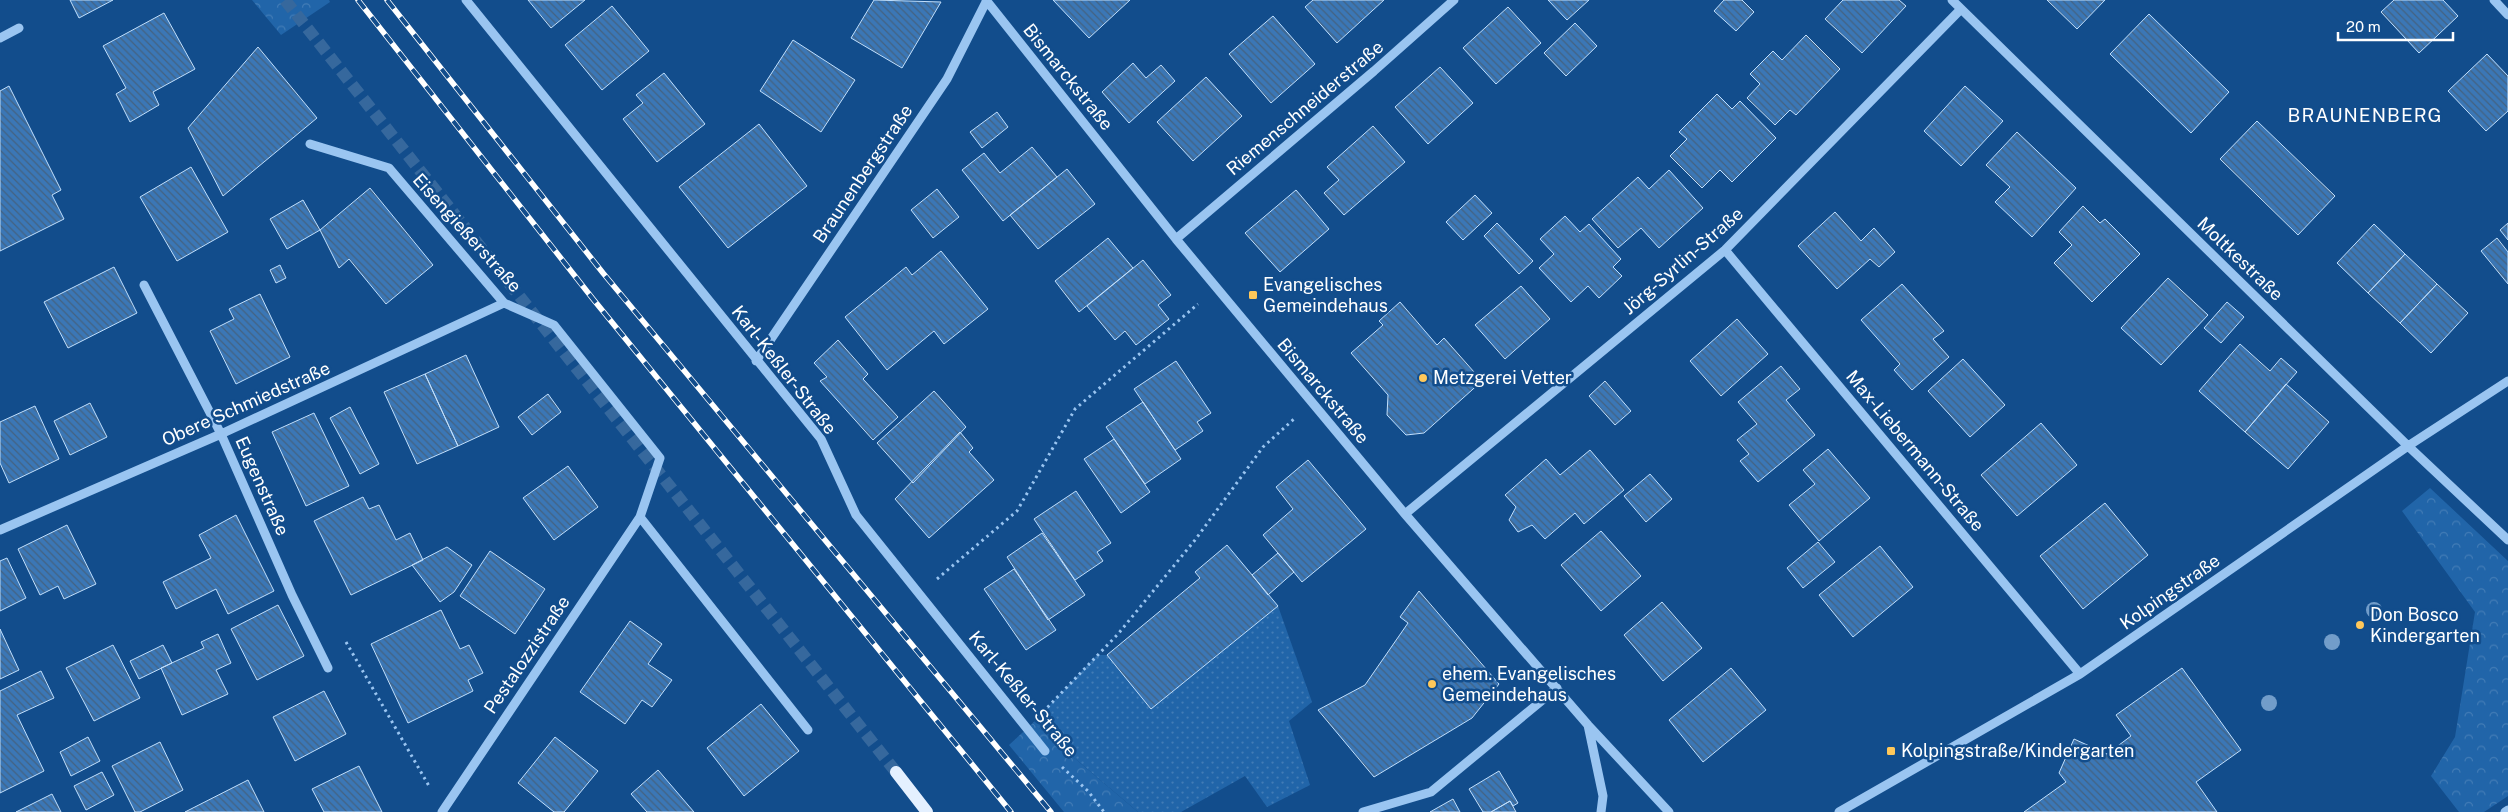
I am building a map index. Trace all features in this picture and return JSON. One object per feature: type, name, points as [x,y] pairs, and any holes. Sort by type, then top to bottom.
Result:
[{"type":"main road","points":[[896,772],[927,812]]},
{"type":"street","name":"Karl-Keßler-Straße","points":[[466,0],[821,439],[856,515],[1045,751]]},
{"type":"street","name":"Braunenbergstraße","points":[[756,361],[947,79],[987,0]]},
{"type":"street","name":"Bismarckstraße","points":[[987,0],[1176,239],[1405,514],[1588,725],[1669,812]]},
{"type":"street","name":"Riemenschneiderstraße","points":[[1176,239],[1374,71],[1454,0]]},
{"type":"street","name":"Moltkestraße","points":[[1952,0],[2408,446],[2508,540]]},
{"type":"street","points":[[2494,0],[2508,15]]},
{"type":"street","name":"Jörg-Syrlin-Straße","points":[[1405,514],[1725,250],[1961,9]]},
{"type":"street","points":[[0,38],[19,28]]},
{"type":"street","name":"Eisengießerstraße","points":[[310,144],[388,168],[504,303],[554,325],[660,458],[640,517]]},
{"type":"street","name":"Max-Liebermann-Straße","points":[[1725,250],[2080,674]]},
{"type":"street","name":"Eugenstraße","points":[[144,285],[221,434],[292,595],[328,668]]},
{"type":"street","name":"Obere Schmiedstraße","points":[[0,530],[221,434],[504,303]]},
{"type":"street","name":"Kolpingstraße","points":[[1839,812],[2080,674],[2408,446],[2508,381]]},
{"type":"street","points":[[640,517],[808,730]]},
{"type":"street","name":"Pestalozzistraße","points":[[442,811],[640,517]]},
{"type":"street","points":[[1363,812],[1431,792],[1557,688]]},
{"type":"street","name":"Bismarckstraße","points":[[1588,725],[1603,796],[1601,812]]},
{"type":"path","points":[[919,594],[1017,511],[1075,409],[1217,288]]},
{"type":"path","points":[[1027,728],[1118,634],[1195,540],[1262,446],[1312,402]]},
{"type":"path","points":[[345,641],[442,811]]},
{"type":"path","name":"Karl-Keßler-Straße","points":[[1045,751],[1088,791],[1104,812]]},
{"type":"green space","points":[[252,0],[329,0],[330,2],[281,35]]},
{"type":"green space","points":[[2430,488],[2508,561],[2508,796],[2484,812],[2459,812],[2431,776],[2455,737],[2475,612],[2402,511]]},
{"type":"green space","points":[[1278,606],[1312,702],[1289,721],[1310,785],[1267,807],[1245,776],[1181,812],[1138,812],[1033,723],[1097,655],[1107,655],[1151,709]]},
{"type":"green space","points":[[1033,723],[1138,812],[1064,812],[1009,745]]},
{"type":"building","points":[[70,0],[113,0],[79,18]]},
{"type":"building","points":[[528,0],[585,0],[551,28]]},
{"type":"building","points":[[874,0],[941,2],[902,68],[851,38]]},
{"type":"building","points":[[1053,0],[1130,0],[1089,38]]},
{"type":"building","points":[[1313,0],[1384,0],[1337,43],[1305,7]]},
{"type":"building","points":[[1548,0],[1589,0],[1567,20]]},
{"type":"building","points":[[1724,0],[1742,0],[1754,12],[1736,31],[1714,11]]},
{"type":"building","points":[[1843,0],[1899,0],[1906,6],[1862,53],[1825,19]]},
{"type":"building","points":[[2047,0],[2105,0],[2077,29]]},
{"type":"building","points":[[2394,0],[2443,0],[2458,16],[2419,53],[2381,12]]},
{"type":"building","points":[[612,6],[649,51],[602,90],[565,45]]},
{"type":"building","points":[[1508,7],[1541,43],[1496,84],[1463,48]]},
{"type":"building","points":[[164,13],[195,69],[153,92],[159,105],[130,122],[116,94],[126,88],[103,46]]},
{"type":"building","points":[[2149,14],[2229,92],[2191,133],[2110,54]]},
{"type":"building","points":[[1273,16],[1315,64],[1271,103],[1229,54]]},
{"type":"building","points":[[1575,23],[1597,46],[1566,76],[1544,53]]},
{"type":"building","points":[[1806,35],[1840,69],[1796,115],[1790,110],[1775,125],[1747,98],[1760,84],[1750,74],[1773,51],[1782,60]]},
{"type":"building","points":[[793,40],[855,80],[821,132],[760,91]]},
{"type":"building","points":[[258,47],[317,118],[223,196],[188,128]]},
{"type":"building","points":[[2487,54],[2508,76],[2508,111],[2486,131],[2448,91]]},
{"type":"building","points":[[1133,63],[1146,78],[1161,65],[1175,81],[1129,123],[1102,92]]},
{"type":"building","points":[[1440,67],[1473,103],[1428,144],[1395,107]]},
{"type":"building","points":[[664,73],[705,124],[657,162],[623,119],[643,103],[636,95]]},
{"type":"building","points":[[1206,77],[1242,116],[1193,161],[1157,122]]},
{"type":"building","points":[[9,86],[61,190],[52,195],[64,219],[0,251],[0,91]]},
{"type":"building","points":[[1965,86],[2003,121],[1961,166],[1924,131]]},
{"type":"building","points":[[1717,94],[1732,109],[1740,101],[1776,138],[1732,182],[1720,170],[1702,188],[1670,156],[1687,139],[1679,132]]},
{"type":"building","points":[[997,112],[1008,127],[982,148],[970,132]]},
{"type":"building","points":[[2257,121],[2335,196],[2298,235],[2220,159]]},
{"type":"building","points":[[759,124],[807,186],[728,248],[679,187]]},
{"type":"building","points":[[1373,126],[1405,162],[1344,215],[1324,193],[1339,180],[1327,167]]},
{"type":"building","points":[[2017,132],[2076,188],[2032,237],[1995,202],[2010,187],[1986,165]]},
{"type":"building","points":[[1032,147],[1057,177],[1003,221],[962,170],[984,153],[1000,173]]},
{"type":"building","points":[[191,167],[228,232],[177,261],[140,197]]},
{"type":"building","points":[[1067,169],[1095,204],[1038,249],[1010,215]]},
{"type":"building","points":[[1669,170],[1703,208],[1659,248],[1641,228],[1618,248],[1592,219],[1638,177],[1649,189]]},
{"type":"building","points":[[370,188],[433,265],[386,304],[349,259],[339,268],[320,230]]},
{"type":"building","points":[[937,189],[959,217],[933,238],[911,210]]},
{"type":"building","points":[[1296,190],[1329,229],[1280,272],[1245,233]]},
{"type":"building","points":[[1475,195],[1492,213],[1463,240],[1446,222]]},
{"type":"building","points":[[303,200],[320,230],[287,249],[270,219]]},
{"type":"building","points":[[2083,206],[2100,223],[2105,219],[2140,254],[2092,302],[2054,263],[2072,245],[2059,232]]},
{"type":"building","points":[[1835,212],[1861,241],[1874,228],[1895,252],[1879,267],[1870,259],[1837,289],[1798,246]]},
{"type":"building","points":[[1565,216],[1580,232],[1589,224],[1621,259],[1613,267],[1622,276],[1599,298],[1588,286],[1571,302],[1539,268],[1554,254],[1540,239]]},
{"type":"building","points":[[1497,223],[1533,261],[1519,274],[1484,236]]},
{"type":"building","points":[[2508,223],[2508,240],[2500,230]]},
{"type":"building","points":[[2374,224],[2405,254],[2368,293],[2337,263]]},
{"type":"building","points":[[1108,238],[1133,268],[1079,312],[1055,281]]},
{"type":"building","points":[[2497,238],[2508,252],[2508,284],[2481,251]]},
{"type":"building","points":[[941,251],[988,309],[944,344],[934,331],[887,370],[845,317],[906,267],[912,275]]},
{"type":"building","points":[[2405,254],[2437,284],[2400,323],[2368,293]]},
{"type":"building","points":[[1143,260],[1171,295],[1158,305],[1169,319],[1136,345],[1125,331],[1115,340],[1087,306]]},
{"type":"building","points":[[280,265],[286,278],[276,283],[270,270]]},
{"type":"building","points":[[114,267],[137,313],[68,348],[44,302]]},
{"type":"building","points":[[2168,278],[2208,315],[2161,365],[2121,328]]},
{"type":"building","points":[[1902,284],[1944,331],[1933,339],[1949,357],[1912,390],[1894,370],[1900,364],[1861,320]]},
{"type":"building","points":[[2437,284],[2468,313],[2431,353],[2400,323]]},
{"type":"building","points":[[1521,286],[1550,319],[1505,359],[1475,325]]},
{"type":"building","points":[[260,294],[290,357],[236,384],[210,331],[234,319],[229,309]]},
{"type":"building","points":[[1400,302],[1437,345],[1444,338],[1482,381],[1424,433],[1406,435],[1387,415],[1388,395],[1351,353],[1383,325],[1379,321]]},
{"type":"building","points":[[2227,302],[2244,317],[2221,343],[2204,328]]},
{"type":"building","points":[[1737,319],[1768,354],[1721,396],[1690,361]]},
{"type":"building","points":[[838,340],[868,374],[863,379],[898,417],[873,440],[820,381],[827,377],[814,363]]},
{"type":"building","points":[[2240,344],[2270,371],[2281,358],[2297,372],[2245,432],[2199,391]]},
{"type":"building","points":[[466,355],[499,427],[458,446],[425,374]]},
{"type":"building","points":[[1963,359],[2005,405],[1970,437],[1928,391]]},
{"type":"building","points":[[1176,361],[1211,413],[1197,422],[1203,431],[1175,450],[1134,389]]},
{"type":"building","points":[[1781,366],[1800,389],[1786,400],[1815,435],[1758,482],[1740,461],[1749,454],[1737,440],[1757,424],[1738,402]]},
{"type":"building","points":[[425,374],[458,446],[417,464],[384,392]]},
{"type":"building","points":[[1605,381],[1631,411],[1615,425],[1589,396]]},
{"type":"building","points":[[2286,384],[2329,422],[2288,469],[2245,432]]},
{"type":"building","points":[[934,391],[966,427],[913,483],[877,443]]},
{"type":"building","points":[[548,394],[561,412],[532,435],[518,417]]},
{"type":"building","points":[[1143,402],[1181,459],[1145,484],[1106,427]]},
{"type":"building","points":[[90,403],[107,437],[70,455],[54,421]]},
{"type":"building","points":[[35,406],[59,459],[9,483],[0,463],[0,422]]},
{"type":"building","points":[[350,407],[379,464],[360,474],[330,418]]},
{"type":"building","points":[[314,413],[349,486],[306,506],[272,432]]},
{"type":"building","points":[[2041,423],[2077,465],[2017,516],[1981,475]]},
{"type":"building","points":[[960,432],[973,448],[969,452],[994,480],[929,538],[895,499]]},
{"type":"building","points":[[1114,439],[1150,492],[1121,513],[1084,459]]},
{"type":"building","points":[[1828,449],[1870,498],[1819,541],[1789,505],[1815,484],[1803,470]]},
{"type":"building","points":[[1590,450],[1624,490],[1584,524],[1575,513],[1545,539],[1532,525],[1518,532],[1509,520],[1516,507],[1505,495],[1546,459],[1560,475]]},
{"type":"building","points":[[1308,460],[1366,529],[1302,582],[1263,535],[1293,509],[1276,487]]},
{"type":"building","points":[[568,466],[598,507],[554,540],[523,498]]},
{"type":"building","points":[[1650,474],[1672,499],[1646,522],[1624,496]]},
{"type":"building","points":[[1076,491],[1111,543],[1097,552],[1103,561],[1075,580],[1034,519]]},
{"type":"building","points":[[363,497],[369,509],[379,505],[396,540],[410,533],[423,560],[351,595],[314,521]]},
{"type":"building","points":[[2105,503],[2148,555],[2083,609],[2040,556]]},
{"type":"building","points":[[236,515],[274,591],[228,614],[216,589],[176,609],[163,582],[211,558],[199,535]]},
{"type":"building","points":[[67,525],[96,584],[64,599],[58,586],[40,595],[18,549]]},
{"type":"building","points":[[1601,531],[1641,576],[1601,611],[1561,565]]},
{"type":"building","points":[[1042,533],[1085,595],[1048,620],[1007,557]]},
{"type":"building","points":[[1818,542],[1835,562],[1803,588],[1787,568]]},
{"type":"building","points":[[1227,545],[1278,606],[1151,709],[1107,655],[1200,578],[1195,572]]},
{"type":"building","points":[[1880,546],[1913,587],[1853,637],[1819,595]]},
{"type":"building","points":[[447,547],[472,565],[454,592],[440,602],[412,565]]},
{"type":"building","points":[[490,551],[545,589],[515,634],[460,596]]},
{"type":"building","points":[[1278,553],[1294,572],[1268,595],[1252,575]]},
{"type":"building","points":[[7,558],[26,598],[0,611],[0,561]]},
{"type":"building","points":[[1014,569],[1056,630],[1026,650],[984,589]]},
{"type":"building","name":"ehem. Evangelisches Gemeindehaus","points":[[1419,591],[1499,684],[1472,718],[1374,777],[1318,710],[1365,685],[1408,623],[1400,617]]},
{"type":"building","points":[[1662,602],[1702,648],[1663,681],[1624,635]]},
{"type":"building","points":[[278,605],[304,656],[257,680],[231,629]]},
{"type":"building","points":[[441,610],[460,649],[469,645],[483,673],[468,680],[473,691],[408,723],[371,644]]},
{"type":"building","points":[[630,621],[662,644],[648,664],[672,680],[652,707],[642,700],[625,724],[580,692]]},
{"type":"building","points":[[0,629],[19,670],[0,679]]},
{"type":"building","points":[[218,634],[231,663],[216,670],[228,694],[182,715],[161,668],[204,648],[201,642]]},
{"type":"building","points":[[113,645],[140,698],[94,721],[66,668]]},
{"type":"building","points":[[163,645],[172,663],[139,679],[130,661]]},
{"type":"building","points":[[1731,668],[1766,710],[1703,762],[1669,720]]},
{"type":"building","points":[[2182,668],[2241,750],[2196,782],[2217,812],[2024,812],[2066,782],[2059,773],[2074,739],[2107,754],[2131,736],[2116,715]]},
{"type":"building","points":[[41,671],[54,698],[17,715],[44,771],[0,793],[0,691]]},
{"type":"building","points":[[324,691],[346,734],[295,761],[273,717]]},
{"type":"building","points":[[761,704],[799,751],[744,796],[707,748]]},
{"type":"building","points":[[88,737],[100,761],[71,776],[60,752]]},
{"type":"building","points":[[555,737],[598,771],[564,812],[554,812],[518,783]]},
{"type":"building","points":[[160,742],[183,790],[140,812],[135,812],[112,766]]},
{"type":"building","points":[[359,766],[382,812],[324,812],[312,789]]},
{"type":"building","points":[[658,770],[694,812],[647,812],[631,794]]},
{"type":"building","points":[[1499,771],[1518,803],[1513,806],[1510,801],[1491,812],[1483,812],[1469,789]]},
{"type":"building","points":[[102,772],[114,795],[86,810],[74,786]]},
{"type":"building","points":[[248,780],[264,812],[185,812]]},
{"type":"building","points":[[52,794],[61,812],[16,812]]},
{"type":"building","points":[[1453,799],[1460,812],[1430,812]]},
{"type":"building","points":[[1510,801],[1516,812],[1491,812]]},
{"type":"tunnel","points":[[285,0],[896,772]]},
{"type":"railway","points":[[358,0],[593,299],[1011,812]]},
{"type":"railway","points":[[387,0],[603,273],[1051,812]]},
{"type":"place","name":"Evangelisches Gemeindehaus","points":[[1253,295]]},
{"type":"place","name":"Metzgerei Vetter","points":[[1423,378]]},
{"type":"place","name":"Don Bosco Kindergarten","points":[[2360,625]]},
{"type":"place","name":"ehem. Evangelisches Gemeindehaus","points":[[1432,684]]},
{"type":"place","name":"Kolpingstraße/Kindergarten","points":[[1891,751]]},
{"type":"district","name":"BRAUNENBERG","points":[[2365,115]]}]
